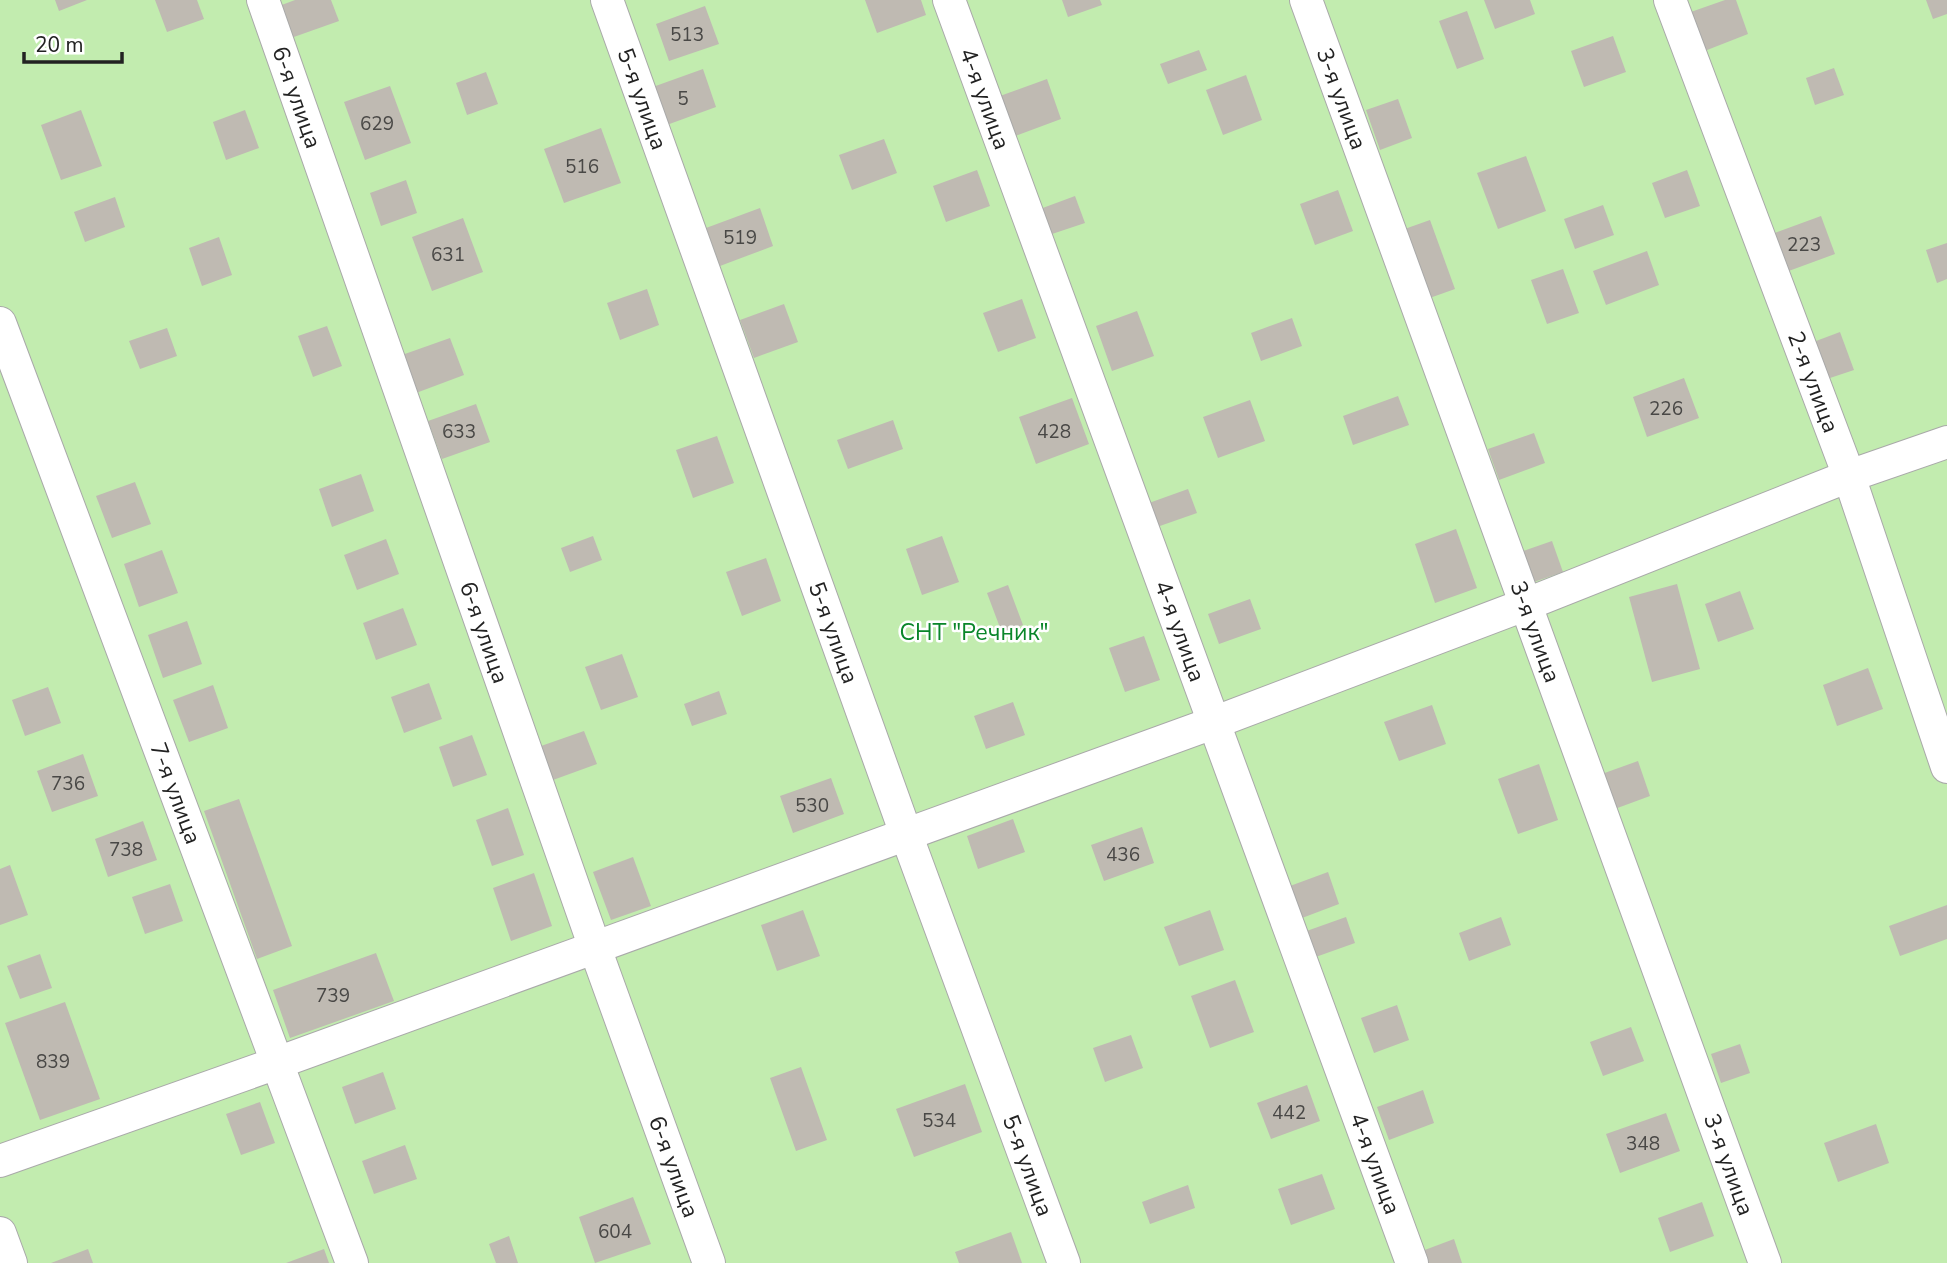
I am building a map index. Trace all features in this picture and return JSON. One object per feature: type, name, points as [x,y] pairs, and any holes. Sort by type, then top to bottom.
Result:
[{"type":"street","name":"6-я улица","points":[[262,0],[595,948],[709,1263]]},
{"type":"street","name":"5-я улица","points":[[607,0],[906,834],[1064,1263]]},
{"type":"street","name":"4-я улица","points":[[949,0],[1412,1263]]},
{"type":"street","name":"3-я улица","points":[[1306,0],[1765,1263]]},
{"type":"street","name":"2-я улица","points":[[1670,0],[1849,475],[1947,767]]},
{"type":"street","name":"7-я улица","points":[[0,323],[352,1263]]},
{"type":"street","points":[[0,1161],[1213,723],[1527,604],[1849,475],[1947,442]]},
{"type":"street","points":[[0,1233],[11,1263]]},
{"type":"green space","name":"СНТ \"Речник\"","points":[[0,0],[1947,0],[1947,1263],[0,1263]]},
{"type":"building","points":[[55,0],[87,0],[59,11]]},
{"type":"building","points":[[155,0],[197,0],[204,19],[167,32]]},
{"type":"building","points":[[295,0],[331,0],[339,21],[291,38],[279,6]]},
{"type":"building","points":[[865,0],[921,0],[926,15],[877,33]]},
{"type":"building","points":[[1062,0],[1100,0],[1102,5],[1068,17]]},
{"type":"building","points":[[1484,0],[1530,0],[1535,14],[1495,29]]},
{"type":"building","points":[[1725,0],[1736,0],[1748,34],[1702,52],[1688,13]]},
{"type":"building","points":[[1926,0],[1947,0],[1947,14],[1933,19]]},
{"type":"building","points":[[705,6],[719,44],[669,61],[656,24]]},
{"type":"building","points":[[1467,11],[1484,59],[1457,69],[1439,21]]},
{"type":"building","points":[[1613,36],[1626,72],[1584,87],[1571,51]]},
{"type":"building","points":[[1199,50],[1207,70],[1168,84],[1160,64]]},
{"type":"building","points":[[1834,68],[1844,95],[1815,105],[1806,78]]},
{"type":"building","points":[[703,69],[716,107],[664,126],[650,88]]},
{"type":"building","points":[[486,72],[498,104],[467,115],[456,83]]},
{"type":"building","points":[[1246,75],[1262,120],[1223,135],[1206,90]]},
{"type":"building","points":[[1047,79],[1061,119],[1015,136],[1000,96]]},
{"type":"building","points":[[390,86],[411,143],[365,160],[344,102]]},
{"type":"building","points":[[1398,99],[1412,138],[1380,150],[1366,110]]},
{"type":"building","points":[[81,110],[102,166],[61,180],[41,125]]},
{"type":"building","points":[[245,110],[259,148],[226,160],[213,122]]},
{"type":"building","points":[[601,128],[621,183],[564,203],[544,149]]},
{"type":"building","points":[[884,139],[897,173],[852,190],[839,155]]},
{"type":"building","points":[[1526,156],[1546,211],[1498,229],[1477,173]]},
{"type":"building","points":[[977,170],[990,206],[946,222],[933,186]]},
{"type":"building","points":[[1687,170],[1700,206],[1665,218],[1652,183]]},
{"type":"building","points":[[406,180],[417,213],[381,226],[370,193]]},
{"type":"building","points":[[1338,190],[1353,231],[1315,245],[1300,204]]},
{"type":"building","points":[[1075,196],[1085,223],[1049,235],[1040,209]]},
{"type":"building","points":[[115,197],[125,227],[85,242],[74,212]]},
{"type":"building","points":[[1603,205],[1614,235],[1575,249],[1564,219]]},
{"type":"building","points":[[760,208],[773,246],[720,266],[706,228]]},
{"type":"building","points":[[1821,216],[1835,254],[1786,272],[1772,234]]},
{"type":"building","points":[[463,218],[483,272],[432,291],[412,237]]},
{"type":"building","points":[[1430,220],[1455,289],[1424,300],[1399,231]]},
{"type":"building","points":[[219,237],[232,275],[202,286],[189,248]]},
{"type":"building","points":[[1947,243],[1947,279],[1937,283],[1926,250]]},
{"type":"building","points":[[1647,251],[1659,285],[1606,305],[1593,271]]},
{"type":"building","points":[[1563,269],[1579,313],[1547,324],[1531,280]]},
{"type":"building","points":[[647,289],[659,325],[620,340],[607,303]]},
{"type":"building","points":[[1022,299],[1036,338],[998,352],[983,313]]},
{"type":"building","points":[[784,304],[798,342],[754,358],[740,320]]},
{"type":"building","points":[[1137,311],[1154,356],[1112,371],[1096,326]]},
{"type":"building","points":[[1292,318],[1302,346],[1261,361],[1251,333]]},
{"type":"building","points":[[327,326],[342,366],[313,377],[298,336]]},
{"type":"building","points":[[167,328],[177,356],[140,369],[129,341]]},
{"type":"building","points":[[1840,332],[1854,370],[1821,381],[1808,344]]},
{"type":"building","points":[[450,338],[464,375],[416,393],[402,355]]},
{"type":"building","points":[[1684,378],[1699,418],[1647,437],[1633,397]]},
{"type":"building","points":[[1398,396],[1409,425],[1353,445],[1343,416]]},
{"type":"building","points":[[1072,398],[1089,444],[1036,464],[1019,417]]},
{"type":"building","points":[[1250,400],[1265,441],[1218,458],[1203,417]]},
{"type":"building","points":[[476,404],[490,442],[442,459],[428,421]]},
{"type":"building","points":[[893,420],[903,449],[848,469],[837,440]]},
{"type":"building","points":[[1534,433],[1545,463],[1499,480],[1488,449]]},
{"type":"building","points":[[717,436],[734,483],[693,498],[676,450]]},
{"type":"building","points":[[361,474],[374,511],[332,527],[319,489]]},
{"type":"building","points":[[135,482],[151,524],[112,538],[96,496]]},
{"type":"building","points":[[1188,489],[1197,513],[1157,527],[1149,503]]},
{"type":"building","points":[[1456,529],[1477,588],[1435,603],[1415,544]]},
{"type":"building","points":[[593,536],[602,560],[570,572],[561,548]]},
{"type":"building","points":[[942,536],[959,582],[922,595],[906,549]]},
{"type":"building","points":[[386,539],[399,574],[357,590],[344,555]]},
{"type":"building","points":[[1552,541],[1563,572],[1534,582],[1523,551]]},
{"type":"building","points":[[162,550],[178,593],[139,607],[124,564]]},
{"type":"building","points":[[766,558],[781,601],[742,616],[726,572]]},
{"type":"building","points":[[1677,584],[1700,669],[1652,682],[1629,597]]},
{"type":"building","points":[[1008,585],[1023,625],[1002,633],[987,593]]},
{"type":"building","points":[[1740,591],[1754,629],[1718,642],[1705,604]]},
{"type":"building","points":[[1250,599],[1261,629],[1219,644],[1208,614]]},
{"type":"building","points":[[403,608],[417,645],[376,660],[363,623]]},
{"type":"building","points":[[187,621],[202,664],[163,678],[148,635]]},
{"type":"building","points":[[1144,636],[1160,680],[1125,692],[1109,648]]},
{"type":"building","points":[[622,654],[638,697],[601,710],[585,667]]},
{"type":"building","points":[[1868,668],[1883,709],[1837,726],[1823,685]]},
{"type":"building","points":[[429,683],[442,719],[404,733],[391,697]]},
{"type":"building","points":[[213,685],[228,728],[189,742],[173,700]]},
{"type":"building","points":[[48,687],[61,723],[25,736],[12,700]]},
{"type":"building","points":[[719,691],[727,714],[692,726],[684,704]]},
{"type":"building","points":[[1013,702],[1025,735],[986,749],[974,716]]},
{"type":"building","points":[[1432,705],[1446,744],[1399,761],[1384,722]]},
{"type":"building","points":[[584,731],[597,764],[553,780],[541,746]]},
{"type":"building","points":[[472,735],[487,775],[453,787],[439,747]]},
{"type":"building","points":[[83,754],[98,796],[52,812],[37,771]]},
{"type":"building","points":[[1638,761],[1650,796],[1612,810],[1599,775]]},
{"type":"building","points":[[1539,764],[1558,820],[1518,834],[1498,779]]},
{"type":"building","points":[[831,778],[844,814],[793,833],[780,796]]},
{"type":"building","points":[[239,799],[292,946],[257,959],[204,811]]},
{"type":"building","points":[[508,808],[524,855],[492,866],[476,820]]},
{"type":"building","points":[[1013,819],[1025,852],[978,869],[967,836]]},
{"type":"building","points":[[143,821],[157,860],[108,877],[95,839]]},
{"type":"building","points":[[1142,827],[1154,863],[1104,881],[1091,845]]},
{"type":"building","points":[[633,857],[651,906],[611,920],[593,872]]},
{"type":"building","points":[[10,865],[28,915],[0,925],[0,869]]},
{"type":"building","points":[[1328,872],[1339,904],[1302,918],[1290,886]]},
{"type":"building","points":[[534,873],[552,926],[511,941],[493,888]]},
{"type":"building","points":[[170,884],[183,921],[145,934],[132,897]]},
{"type":"building","points":[[1947,905],[1947,939],[1900,956],[1889,926]]},
{"type":"building","points":[[803,910],[820,956],[777,971],[761,925]]},
{"type":"building","points":[[1210,910],[1224,950],[1179,966],[1164,927]]},
{"type":"building","points":[[1346,917],[1355,943],[1310,959],[1301,933]]},
{"type":"building","points":[[1501,917],[1511,945],[1469,961],[1459,933]]},
{"type":"building","points":[[376,953],[394,1001],[290,1038],[273,990]]},
{"type":"building","points":[[40,954],[52,988],[20,999],[7,966]]},
{"type":"building","points":[[1235,980],[1254,1032],[1210,1048],[1191,996]]},
{"type":"building","points":[[65,1002],[100,1099],[40,1120],[5,1023]]},
{"type":"building","points":[[1397,1005],[1409,1040],[1374,1053],[1361,1018]]},
{"type":"building","points":[[1631,1027],[1644,1061],[1603,1076],[1590,1042]]},
{"type":"building","points":[[1131,1035],[1143,1068],[1105,1082],[1093,1048]]},
{"type":"building","points":[[1740,1044],[1750,1073],[1721,1083],[1711,1054]]},
{"type":"building","points":[[801,1067],[827,1140],[796,1151],[770,1078]]},
{"type":"building","points":[[383,1072],[396,1109],[355,1124],[342,1087]]},
{"type":"building","points":[[965,1084],[982,1132],[914,1157],[896,1109]]},
{"type":"building","points":[[1307,1085],[1320,1121],[1271,1139],[1257,1103]]},
{"type":"building","points":[[1423,1090],[1434,1123],[1389,1140],[1377,1107]]},
{"type":"building","points":[[260,1102],[275,1143],[241,1155],[226,1114]]},
{"type":"building","points":[[1666,1113],[1680,1151],[1620,1173],[1606,1134]]},
{"type":"building","points":[[1876,1124],[1889,1163],[1838,1182],[1824,1143]]},
{"type":"building","points":[[405,1145],[417,1179],[374,1194],[362,1161]]},
{"type":"building","points":[[1322,1174],[1335,1209],[1291,1225],[1278,1189]]},
{"type":"building","points":[[1188,1185],[1195,1208],[1150,1224],[1142,1202]]},
{"type":"building","points":[[633,1197],[651,1244],[595,1263],[579,1217]]},
{"type":"building","points":[[1702,1202],[1714,1236],[1670,1252],[1658,1218]]},
{"type":"building","points":[[1011,1232],[1022,1263],[959,1263],[955,1252]]},
{"type":"building","points":[[509,1236],[518,1263],[496,1263],[489,1244]]},
{"type":"building","points":[[1454,1239],[1462,1263],[1427,1263],[1422,1251]]},
{"type":"building","points":[[88,1249],[93,1263],[51,1263]]},
{"type":"building","points":[[324,1249],[329,1263],[286,1263]]}]
